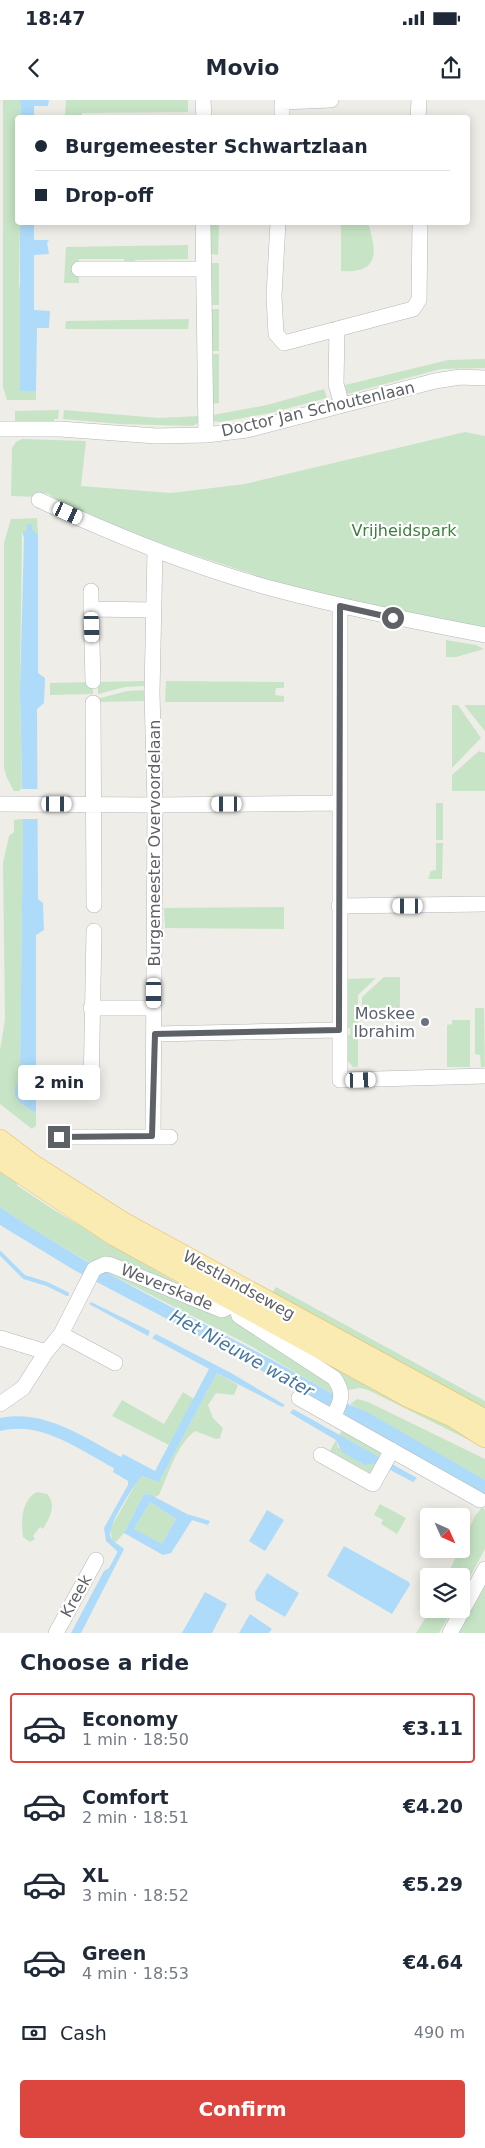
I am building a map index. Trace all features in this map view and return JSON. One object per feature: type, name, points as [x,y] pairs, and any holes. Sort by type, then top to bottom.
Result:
[{"type":"main road","name":"Westlandseweg","points":[[0,1139],[33,1164],[239,1295],[407,1397],[452,1417],[478,1436],[485,1438]]},
{"type":"main road","name":"Westlandseweg","points":[[0,1160],[114,1236],[239,1295],[485,1419]]},
{"type":"street","points":[[204,100],[204,115]]},
{"type":"street","points":[[282,115],[282,102],[330,100]]},
{"type":"street","points":[[418,115],[419,100]]},
{"type":"street","points":[[203,225],[206,435]]},
{"type":"street","points":[[278,225],[274,296],[276,334],[284,343],[413,309],[419,300],[420,225]]},
{"type":"street","points":[[79,269],[204,269]]},
{"type":"street","points":[[337,329],[336,384],[342,405]]},
{"type":"street","name":"Doctor Jan Schoutenlaan","points":[[0,429],[60,429],[156,436],[206,435],[247,430],[435,381],[460,377],[485,378]]},
{"type":"street","points":[[40,500],[96,527],[155,550],[269,587],[340,606],[485,635]]},
{"type":"street","name":"Burgemeester Overvoordelaan","points":[[152,1136],[155,1034],[153,610],[155,550]]},
{"type":"street","points":[[91,591],[93,680]]},
{"type":"street","points":[[340,606],[338,803],[340,1080],[485,1076]]},
{"type":"street","points":[[91,609],[153,610]]},
{"type":"street","points":[[93,703],[94,905]]},
{"type":"street","points":[[6,804],[338,803]]},
{"type":"street","points":[[339,906],[485,904]]},
{"type":"street","points":[[91,1091],[91,1008],[94,932]]},
{"type":"street","points":[[91,1008],[154,1008]]},
{"type":"street","points":[[155,1034],[339,1030]]},
{"type":"street","points":[[59,1137],[170,1137]]},
{"type":"street","name":"Weverskade","points":[[0,1404],[22,1388],[46,1352],[61,1334],[92,1273],[105,1264],[112,1265],[222,1310],[239,1295]]},
{"type":"street","points":[[239,1295],[239,1316],[334,1378],[340,1387],[337,1408]]},
{"type":"street","points":[[61,1334],[115,1363]]},
{"type":"street","points":[[0,1338],[46,1352]]},
{"type":"street","points":[[299,1398],[337,1408],[387,1459],[480,1500]]},
{"type":"street","points":[[321,1456],[373,1484],[387,1459]]},
{"type":"street","points":[[470,1582],[485,1555]]},
{"type":"street","name":"Kreek","points":[[56,1633],[96,1560]]},
{"type":"street","points":[[450,1633],[485,1569]]},
{"type":"street","points":[[442,1633],[451,1618]]},
{"type":"green space","points":[[3,100],[20,100],[21,115],[15,115],[15,225],[20,225],[20,391],[36,391],[36,400],[7,400],[3,387]]},
{"type":"green space","points":[[66,100],[188,100],[188,112],[82,113],[82,115],[65,115]]},
{"type":"green space","points":[[211,225],[219,225],[218,255],[211,254]]},
{"type":"green space","points":[[341,225],[369,225],[374,251],[369,265],[354,271],[341,271]]},
{"type":"green space","points":[[188,245],[188,259],[135,260],[135,264],[124,264],[124,259],[79,259],[79,283],[64,283],[66,247]]},
{"type":"green space","points":[[211,263],[219,263],[219,305],[211,305]]},
{"type":"green space","points":[[211,309],[219,309],[219,351],[211,351]]},
{"type":"green space","points":[[189,319],[188,329],[65,329],[66,321]]},
{"type":"green space","points":[[211,354],[219,354],[219,403],[211,404]]},
{"type":"green space","points":[[485,359],[485,368],[441,369],[347,394],[345,385],[448,360]]},
{"type":"green space","points":[[324,389],[327,398],[270,413],[221,422],[213,421],[213,415],[267,405]]},
{"type":"green space","points":[[59,410],[58,419],[54,419],[54,424],[15,424],[15,411]]},
{"type":"green space","points":[[64,410],[159,418],[199,416],[198,423],[193,426],[120,424],[63,419]]},
{"type":"green space","name":"Vrijheidspark","points":[[465,432],[485,436],[485,629],[292,587],[102,522],[61,504],[49,494],[43,493],[38,497],[11,496],[12,448],[16,442],[22,439],[86,441],[81,486],[171,493],[245,484]]},
{"type":"green space","points":[[37,518],[38,534],[33,531],[32,525],[27,531],[22,531],[20,691],[22,788],[21,791],[14,791],[4,768],[4,543],[11,519]]},
{"type":"green space","points":[[446,640],[476,645],[484,649],[456,657],[446,657]]},
{"type":"green space","points":[[145,681],[145,686],[125,687],[98,694],[98,682]]},
{"type":"green space","points":[[166,681],[284,682],[284,688],[276,688],[275,695],[284,696],[284,702],[165,702]]},
{"type":"green space","points":[[93,682],[93,694],[50,695],[50,683]]},
{"type":"green space","points":[[145,690],[145,701],[97,702],[97,699],[127,691]]},
{"type":"green space","points":[[452,705],[458,705],[481,738],[452,768]]},
{"type":"green space","points":[[464,705],[485,705],[485,731]]},
{"type":"green space","points":[[479,751],[485,753],[485,791],[452,791],[452,775]]},
{"type":"green space","points":[[436,803],[443,803],[443,840],[436,840]]},
{"type":"green space","points":[[23,819],[20,1078],[18,1084],[22,1105],[36,1113],[36,1126],[32,1129],[0,1104],[0,1050],[5,1020],[3,863],[9,836],[14,832],[14,820]]},
{"type":"green space","points":[[436,843],[443,843],[442,879],[428,879],[431,871],[436,870]]},
{"type":"green space","points":[[284,907],[284,929],[165,928],[164,908]]},
{"type":"green space","points":[[384,977],[400,977],[400,1008],[362,1008],[362,997]]},
{"type":"green space","points":[[376,978],[358,995],[358,1067],[353,1067],[346,1059],[345,1036],[350,1035],[350,1028],[345,1028],[345,979]]},
{"type":"green space","points":[[475,1008],[484,1008],[485,1067],[481,1067],[480,1055],[475,1054]]},
{"type":"green space","points":[[452,1020],[470,1020],[470,1067],[447,1067],[447,1025],[452,1024]]},
{"type":"green space","points":[[0,1168],[12,1174],[18,1186],[54,1210],[194,1293],[216,1295],[224,1300],[223,1304],[210,1303],[195,1298],[129,1266],[99,1259],[94,1265],[38,1233],[0,1207]]},
{"type":"green space","points":[[107,1266],[235,1317],[328,1376],[336,1396],[249,1345],[104,1271]]},
{"type":"green space","points":[[276,1287],[485,1401],[485,1415],[272,1293]]},
{"type":"green space","points":[[258,1322],[485,1442],[485,1448],[368,1390],[360,1388],[348,1390],[343,1378],[334,1369]]},
{"type":"green space","points":[[217,1373],[238,1385],[234,1395],[216,1393],[208,1405],[213,1418],[223,1428],[220,1438],[216,1439],[195,1431],[189,1437],[178,1452],[159,1495],[155,1497],[144,1494],[124,1533],[115,1543],[112,1540],[110,1529],[138,1480],[142,1476],[159,1482]]},
{"type":"green space","points":[[183,1392],[194,1399],[169,1445],[112,1416],[122,1400],[164,1424]]},
{"type":"green space","points":[[357,1399],[368,1402],[485,1459],[485,1480],[350,1404]]},
{"type":"green space","points":[[344,1428],[384,1453],[381,1458],[339,1435]]},
{"type":"green space","points":[[336,1440],[338,1447],[362,1464],[378,1463],[372,1474],[330,1451]]},
{"type":"green space","points":[[37,1492],[47,1494],[52,1502],[52,1507],[43,1529],[40,1527],[33,1536],[35,1539],[30,1542],[23,1537],[22,1518],[28,1500]]},
{"type":"green space","points":[[150,1502],[176,1519],[162,1545],[134,1529]]},
{"type":"green space","points":[[380,1504],[406,1518],[397,1534],[381,1524],[383,1520],[374,1515]]},
{"type":"green space","points":[[482,1507],[485,1510],[485,1549],[470,1576],[470,1568],[451,1568],[455,1558],[470,1558],[470,1527]]},
{"type":"green space","points":[[485,1576],[485,1633],[453,1633],[461,1618],[470,1618],[470,1603]]},
{"type":"green space","points":[[425,1618],[448,1618],[439,1633],[416,1633]]},
{"type":"water","points":[[20,100],[49,100],[48,106],[34,106],[34,115],[21,115]]},
{"type":"water","points":[[20,225],[34,225],[34,240],[49,240],[47,243],[49,254],[34,255],[34,310],[50,311],[49,328],[37,328],[36,391],[20,391]]},
{"type":"water","points":[[32,524],[33,531],[38,534],[38,673],[45,678],[44,703],[37,709],[38,899],[43,903],[44,930],[36,935],[36,1113],[22,1104],[15,1093],[15,1088],[20,1078],[23,819],[20,691],[24,538],[22,531],[27,531],[27,525]]},
{"type":"water","name":"Het Nieuwe water","points":[[0,1207],[81,1258],[294,1372],[336,1396],[336,1399],[367,1412],[485,1480],[485,1496],[345,1418],[344,1412],[332,1406],[327,1408],[224,1349],[74,1270],[0,1225]]},
{"type":"water","points":[[91,1302],[150,1331],[148,1336],[89,1304]]},
{"type":"water","points":[[156,1334],[231,1373],[285,1405],[282,1407],[217,1373],[159,1482],[142,1476],[122,1505],[110,1530],[110,1535],[124,1549],[81,1633],[71,1633],[104,1571],[109,1568],[117,1553],[106,1541],[104,1528],[128,1485],[128,1481],[113,1472],[114,1468],[74,1445],[45,1433],[15,1429],[0,1431],[0,1418],[33,1417],[48,1421],[78,1433],[121,1457],[123,1454],[155,1471],[209,1369],[152,1338]]},
{"type":"water","points":[[293,1409],[417,1478],[413,1482],[377,1463],[364,1465],[342,1452],[336,1440],[290,1413]]},
{"type":"water","points":[[144,1494],[151,1495],[187,1514],[210,1521],[208,1525],[192,1520],[171,1553],[163,1555],[124,1533]],"holes":[[[150,1502],[176,1519],[162,1544],[134,1529]]]},
{"type":"water","points":[[267,1510],[284,1520],[265,1551],[249,1541]]},
{"type":"water","points":[[344,1546],[409,1582],[410,1585],[392,1614],[327,1576]]},
{"type":"water","points":[[267,1573],[299,1593],[285,1617],[256,1600],[255,1592]]},
{"type":"water","points":[[205,1592],[227,1604],[212,1633],[182,1633]]},
{"type":"water","points":[[250,1614],[272,1629],[269,1633],[239,1633]]},
{"type":"pier","points":[[20,789],[39,789],[39,819],[20,819]]},
{"type":"waterway","points":[[0,1253],[24,1277],[47,1284],[67,1294]]},
{"type":"place","name":"Moskee Ibrahim","points":[[425,1022]]},
{"type":"route","points":[[59,1137],[152,1136],[155,1034],[339,1030],[338,699],[340,606],[393,618]]}]
